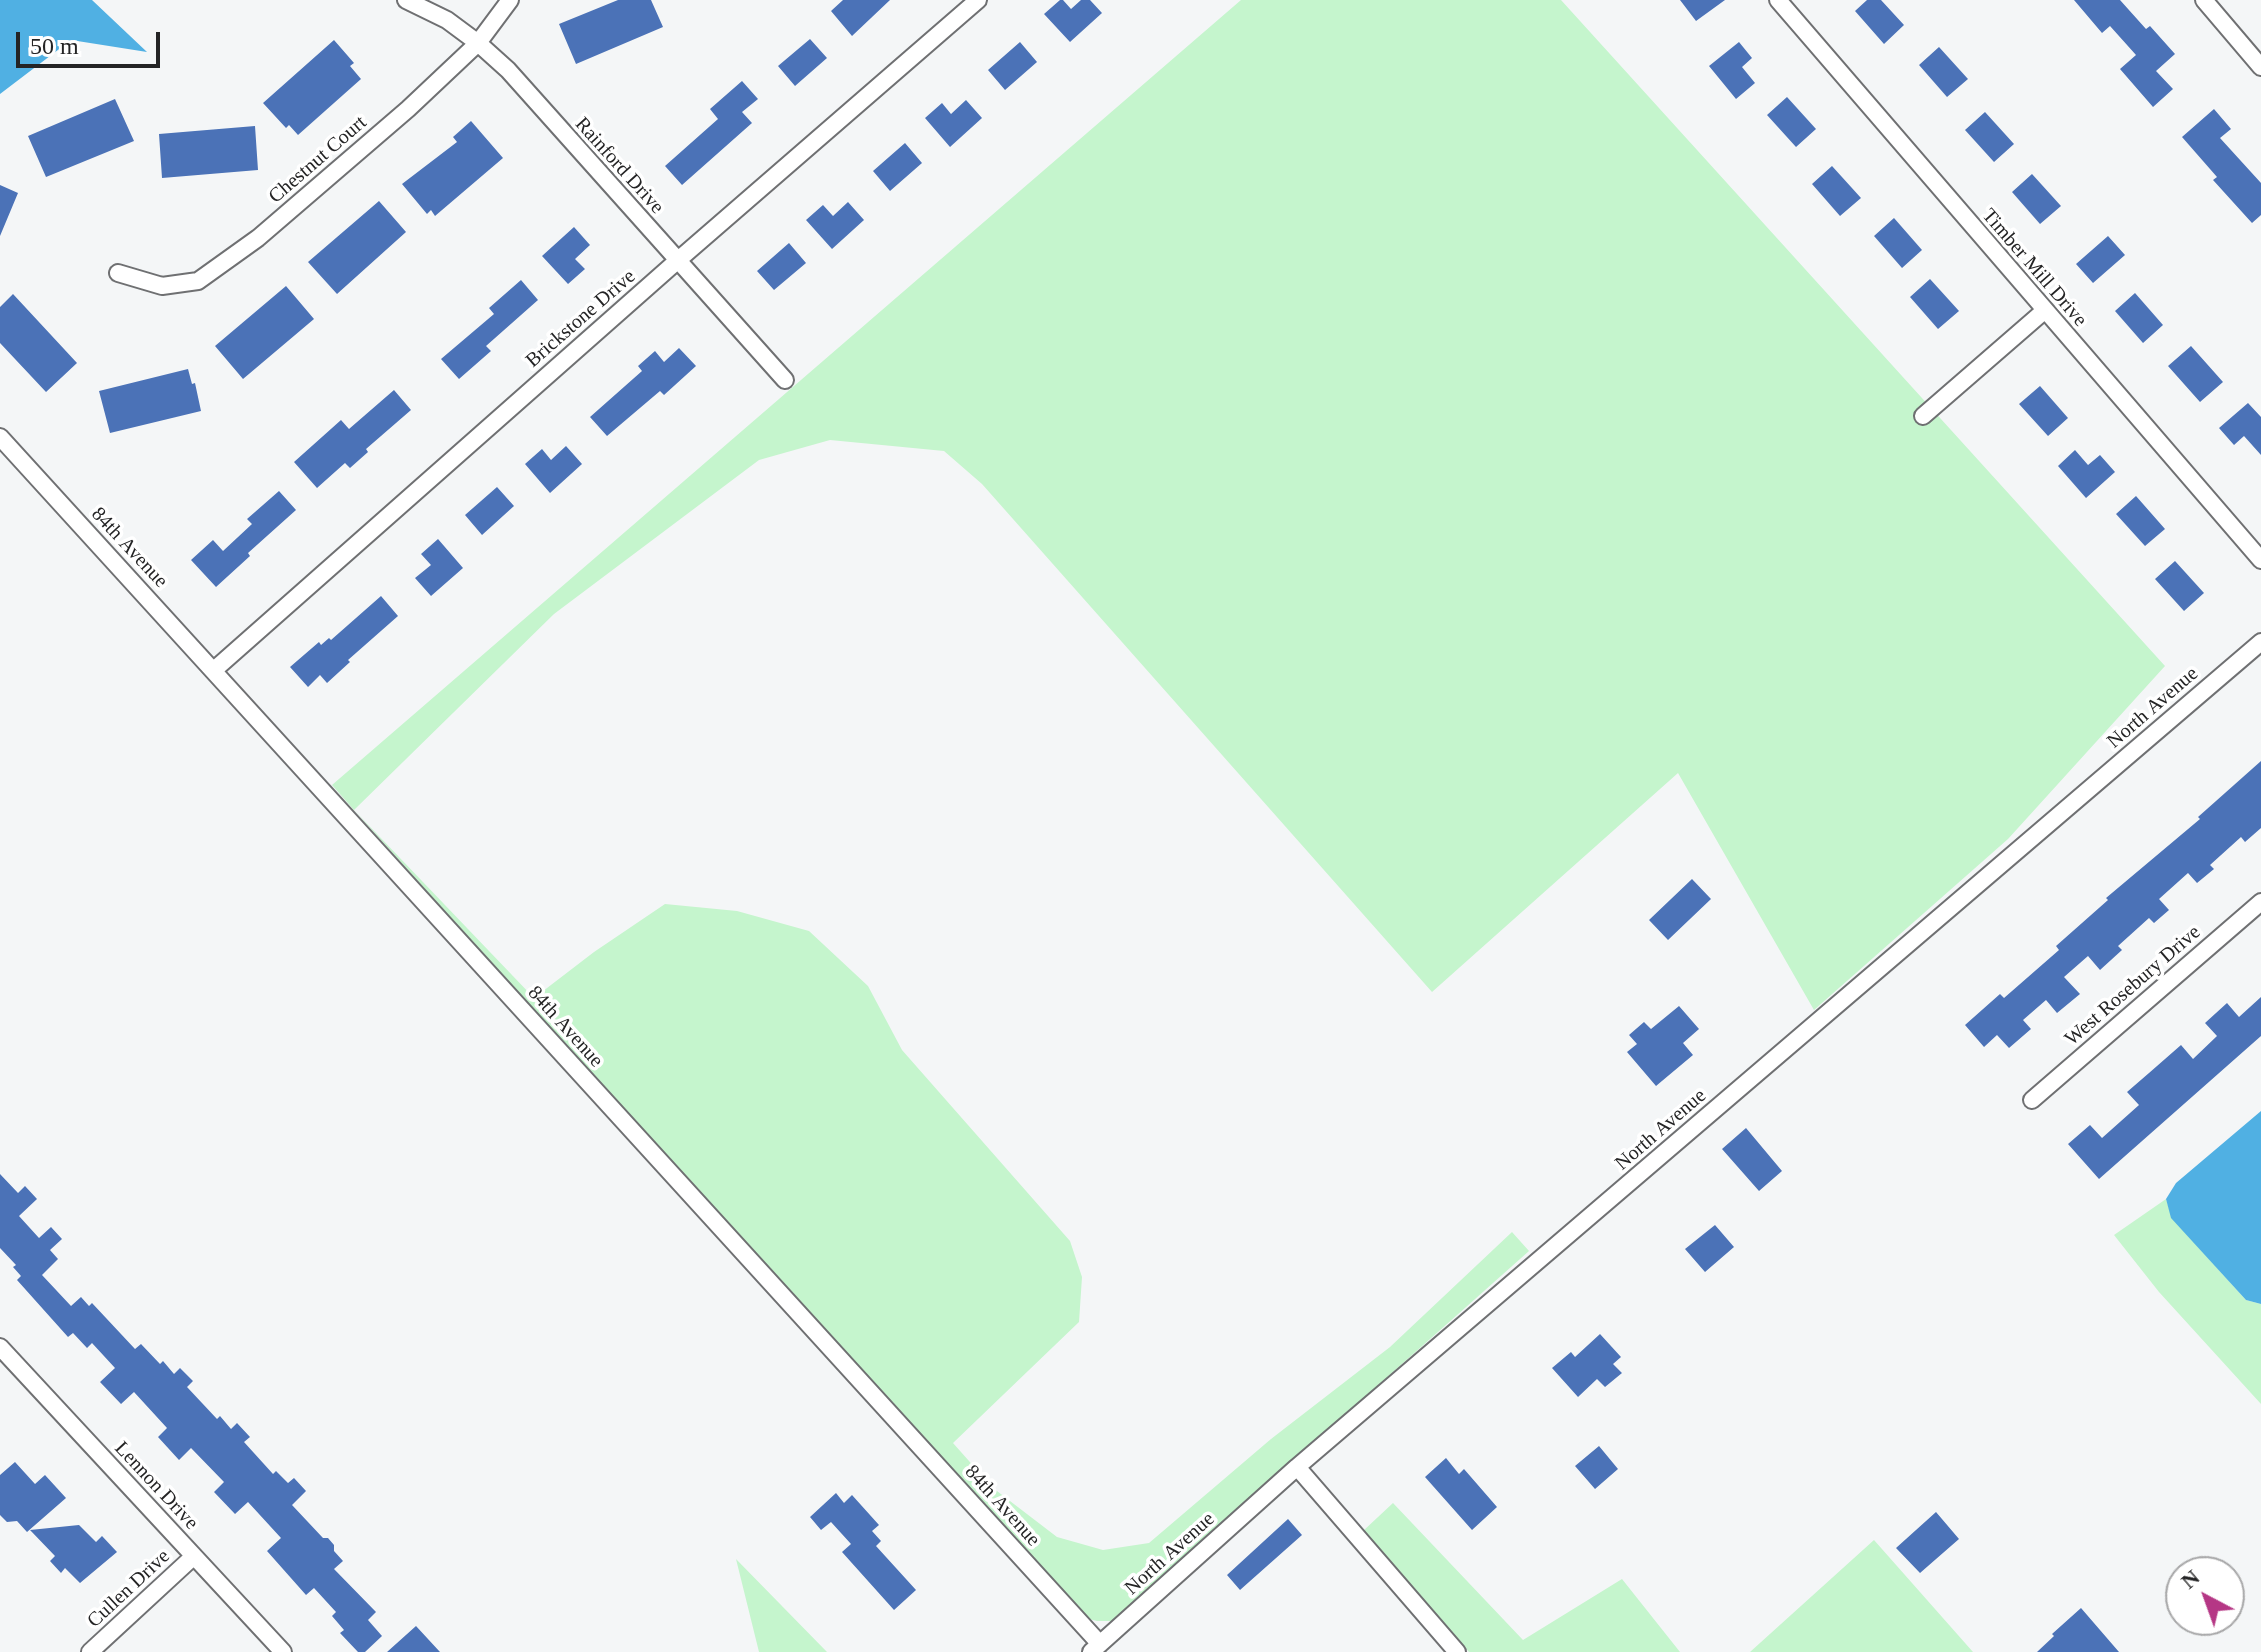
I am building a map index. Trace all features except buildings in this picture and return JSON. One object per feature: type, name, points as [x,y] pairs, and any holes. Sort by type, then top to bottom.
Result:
[{"type":"street","name":"Rainford Drive","points":[[406,0],[447,20],[508,70],[785,380]]},
{"type":"street","name":"Chestnut Court","points":[[118,273],[162,286],[198,281],[270,228],[408,109],[478,43],[510,0]]},
{"type":"street","name":"Brickstone Drive","points":[[214,670],[978,0]]},
{"type":"street","name":"Timber Mill Drive","points":[[1778,0],[2261,560]]},
{"type":"street","points":[[2204,0],[2261,67]]},
{"type":"street","points":[[1923,416],[2044,311]]},
{"type":"street","name":"84th Avenue","points":[[0,437],[1096,1648]]},
{"type":"street","name":"North Avenue","points":[[1096,1648],[1297,1467],[2261,642]]},
{"type":"street","name":"West Rosebury Drive","points":[[2032,1100],[2261,902]]},
{"type":"street","name":"Lennon Drive","points":[[0,1347],[283,1652]]},
{"type":"street","points":[[1297,1467],[1457,1652]]},
{"type":"street","name":"Cullen Drive","points":[[90,1652],[194,1556]]},
{"type":"green space","points":[[1241,0],[1561,0],[2165,666],[2008,839],[1814,1010],[1678,773],[1432,992],[982,484],[944,451],[830,440],[759,460],[554,614],[354,810],[534,998],[665,904],[737,911],[809,931],[868,986],[902,1050],[1070,1241],[1082,1277],[1079,1322],[953,1443],[993,1488],[1057,1537],[1103,1550],[1149,1543],[1271,1439],[1390,1347],[1512,1232],[1529,1251],[1113,1621],[1097,1621],[1081,1617],[353,809],[332,785]]},
{"type":"green space","points":[[2166,1199],[2172,1218],[2246,1300],[2261,1304],[2261,1404],[2159,1292],[2114,1235]]},
{"type":"green space","points":[[1393,1503],[1523,1640],[1622,1579],[1680,1652],[1469,1652],[1363,1531]]},
{"type":"green space","points":[[1874,1540],[1973,1652],[1750,1652]]},
{"type":"green space","points":[[736,1559],[827,1652],[759,1652]]},
{"type":"water","points":[[0,0],[92,0],[147,52],[71,40],[0,94]]},
{"type":"water","points":[[2261,1111],[2261,1304],[2246,1300],[2171,1218],[2166,1199],[2176,1183]]}]
